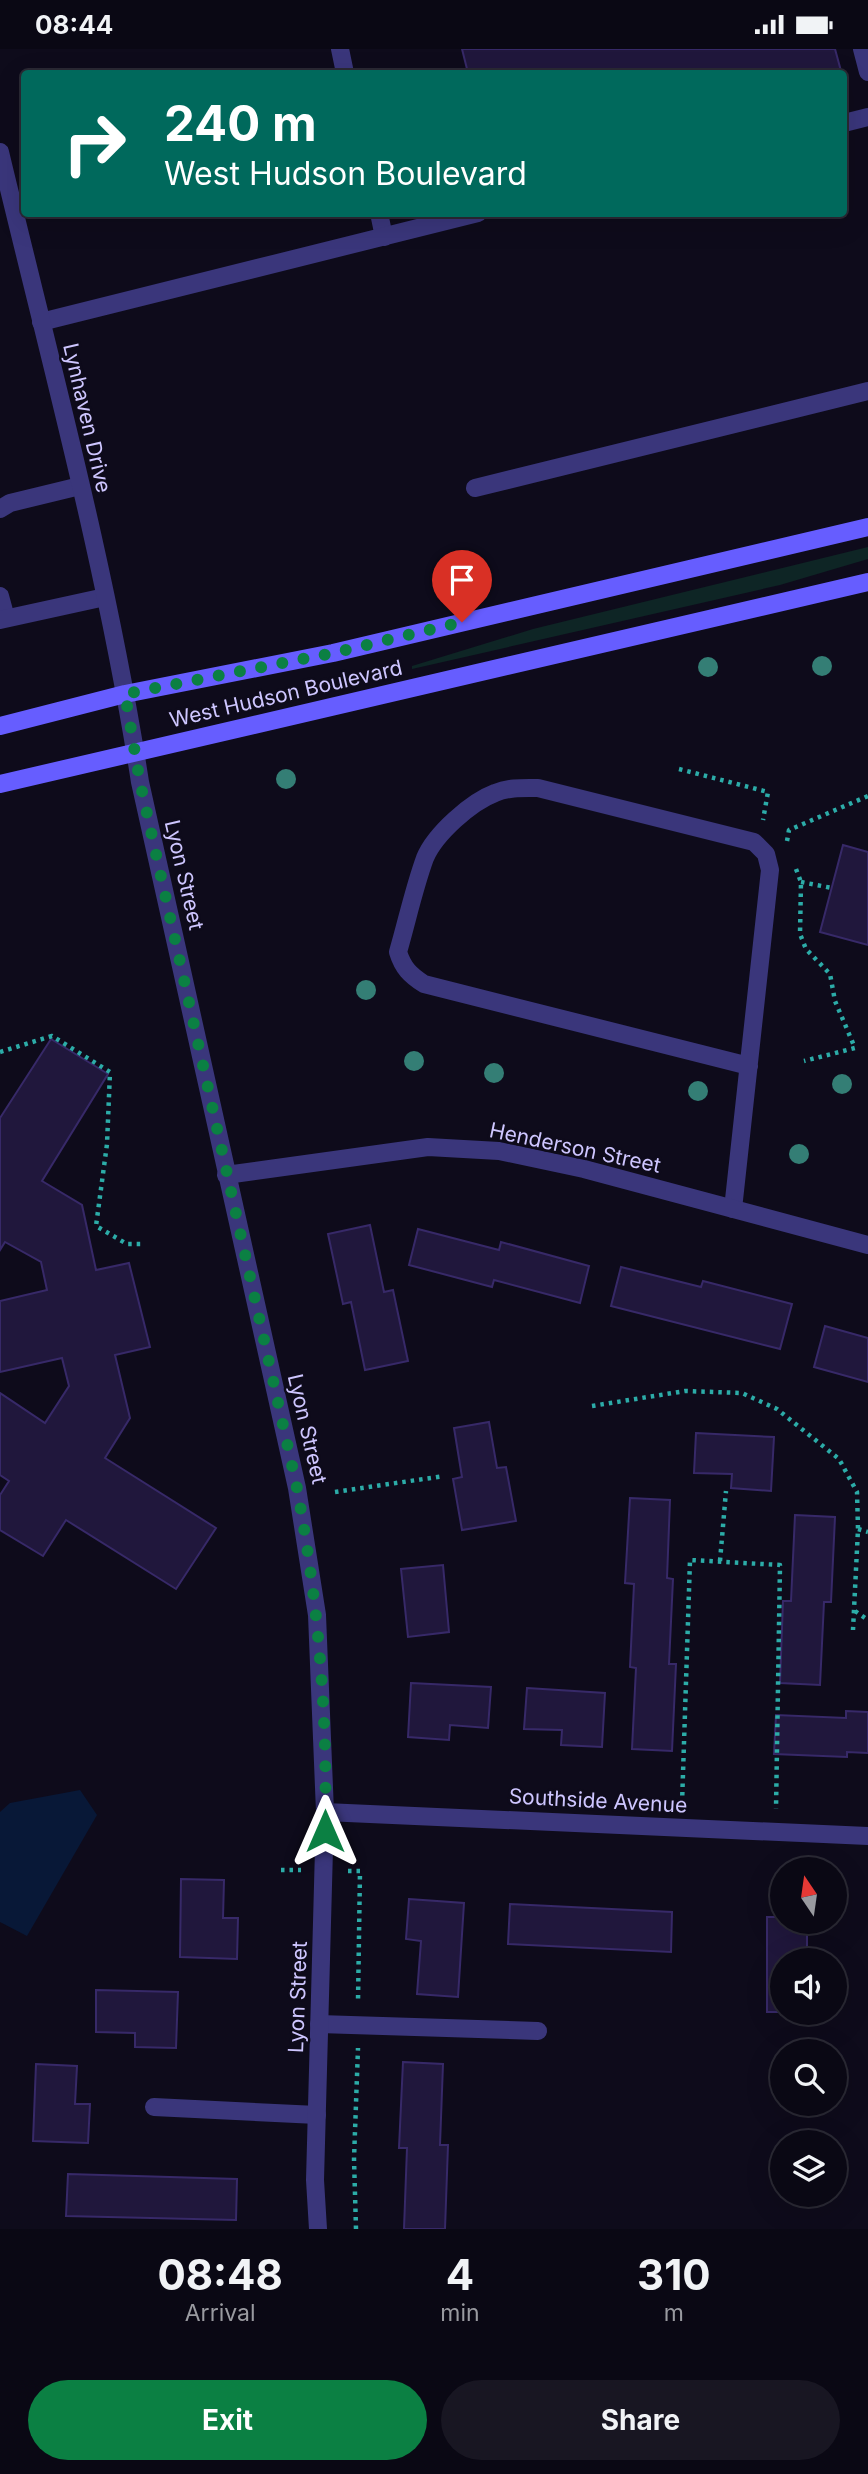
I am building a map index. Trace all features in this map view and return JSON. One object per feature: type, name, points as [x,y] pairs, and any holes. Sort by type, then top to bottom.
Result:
[{"type":"main road","name":"West Hudson Boulevard","points":[[0,726],[125,694],[333,653],[868,527]]},
{"type":"main road","name":"West Hudson Boulevard","points":[[0,784],[868,582]]},
{"type":"street","points":[[340,49],[344,70]]},
{"type":"street","points":[[862,49],[868,72]]},
{"type":"street","points":[[847,122],[868,117]]},
{"type":"street","name":"Lynhaven Drive","points":[[0,152],[105,597],[125,694]]},
{"type":"street","points":[[380,217],[384,237]]},
{"type":"street","points":[[41,323],[462,217]]},
{"type":"street","points":[[475,488],[868,391]]},
{"type":"street","points":[[0,509],[10,503],[79,486]]},
{"type":"street","points":[[0,596],[3,619],[105,597]]},
{"type":"street","name":"Lyon Street","points":[[125,694],[135,751],[226,1175],[297,1488],[307,1545],[320,1651],[325,1812],[315,2180],[317,2229]]},
{"type":"street","points":[[733,1209],[749,1066],[770,870],[766,854],[754,842],[538,788],[519,787],[495,793],[466,811],[442,834],[426,856],[398,952],[401,963],[410,975],[424,984],[749,1066]]},
{"type":"street","name":"Henderson Street","points":[[226,1175],[428,1147],[499,1151],[584,1169],[868,1245]]},
{"type":"street","name":"Southside Avenue","points":[[325,1812],[868,1836]]},
{"type":"street","points":[[319,2024],[538,2031]]},
{"type":"street","points":[[154,2107],[317,2115]]},
{"type":"path","points":[[679,769],[768,792],[763,819],[767,825]]},
{"type":"path","points":[[790,852],[787,842],[789,830],[868,796]]},
{"type":"path","points":[[779,836],[787,842]]},
{"type":"path","points":[[794,862],[801,882],[800,934],[806,949],[830,974],[835,1001],[855,1048],[804,1061]]},
{"type":"path","points":[[801,882],[832,888]]},
{"type":"path","points":[[0,1052],[52,1036],[110,1072],[107,1145],[96,1226],[127,1244],[141,1244]]},
{"type":"path","points":[[592,1406],[685,1391],[742,1393],[777,1409],[839,1459],[856,1492],[858,1529],[853,1630]]},
{"type":"path","points":[[335,1492],[444,1476]]},
{"type":"path","points":[[720,1562],[726,1491]]},
{"type":"path","points":[[858,1529],[868,1532]]},
{"type":"path","points":[[682,1805],[690,1560],[780,1565],[776,1809]]},
{"type":"path","points":[[854,1610],[868,1620]]},
{"type":"green space","points":[[868,547],[868,559],[780,585],[412,669],[412,666],[533,629]]},
{"type":"water","points":[[80,1790],[97,1815],[27,1936],[0,1922],[0,1812],[10,1803]]},
{"type":"building","points":[[462,49],[835,49],[841,70],[467,70]]},
{"type":"building","points":[[843,845],[868,852],[868,945],[820,932]]},
{"type":"building","points":[[51,1039],[108,1074],[42,1181],[82,1205],[96,1270],[129,1263],[150,1347],[115,1355],[130,1418],[105,1458],[216,1528],[176,1589],[66,1520],[43,1556],[0,1530],[0,1495],[9,1481],[0,1475],[0,1393],[45,1423],[69,1386],[62,1358],[0,1372],[0,1301],[47,1290],[41,1262],[5,1242],[0,1250],[0,1118]]},
{"type":"building","points":[[370,1225],[384,1292],[393,1290],[408,1361],[365,1370],[351,1302],[343,1304],[328,1234]]},
{"type":"building","points":[[418,1229],[499,1250],[501,1242],[589,1266],[580,1303],[494,1280],[492,1287],[409,1265]]},
{"type":"building","points":[[621,1267],[701,1287],[703,1281],[792,1304],[780,1349],[611,1306]]},
{"type":"building","points":[[825,1326],[868,1338],[868,1382],[814,1367]]},
{"type":"building","points":[[489,1422],[497,1468],[506,1467],[516,1521],[462,1530],[453,1479],[462,1477],[454,1428]]},
{"type":"building","points":[[696,1433],[774,1437],[771,1491],[731,1488],[732,1474],[694,1473]]},
{"type":"building","points":[[630,1498],[670,1500],[667,1578],[673,1579],[669,1664],[676,1664],[672,1751],[632,1749],[636,1668],[630,1667],[634,1584],[625,1583]]},
{"type":"building","points":[[795,1515],[835,1517],[831,1602],[824,1602],[820,1685],[780,1683],[783,1601],[791,1601]]},
{"type":"building","points":[[443,1565],[449,1632],[408,1637],[401,1569]]},
{"type":"building","points":[[411,1683],[491,1687],[488,1728],[450,1725],[449,1740],[408,1737]]},
{"type":"building","points":[[527,1688],[605,1693],[602,1747],[561,1745],[562,1730],[524,1729]]},
{"type":"building","points":[[846,1711],[868,1712],[868,1753],[847,1752],[847,1757],[774,1754],[776,1715],[846,1718]]},
{"type":"building","points":[[181,1879],[224,1880],[223,1918],[238,1918],[237,1959],[180,1957]]},
{"type":"building","points":[[409,1899],[464,1903],[458,1997],[417,1994],[421,1941],[406,1939]]},
{"type":"building","points":[[510,1904],[672,1912],[671,1952],[508,1944]]},
{"type":"building","points":[[767,1917],[770,1917],[770,1934],[807,1934],[807,1948],[770,1948],[770,2012],[767,2012]]},
{"type":"building","points":[[96,1990],[178,1992],[176,2048],[135,2047],[135,2033],[96,2032]]},
{"type":"building","points":[[403,2062],[443,2064],[440,2145],[448,2145],[445,2229],[404,2229],[407,2148],[399,2148]]},
{"type":"building","points":[[36,2064],[77,2066],[75,2104],[90,2104],[88,2143],[33,2141]]},
{"type":"building","points":[[68,2174],[237,2179],[236,2220],[66,2216]]},
{"type":"route","points":[[325,1831],[320,1651],[297,1488],[140,782],[125,694],[333,653],[462,622]]}]
